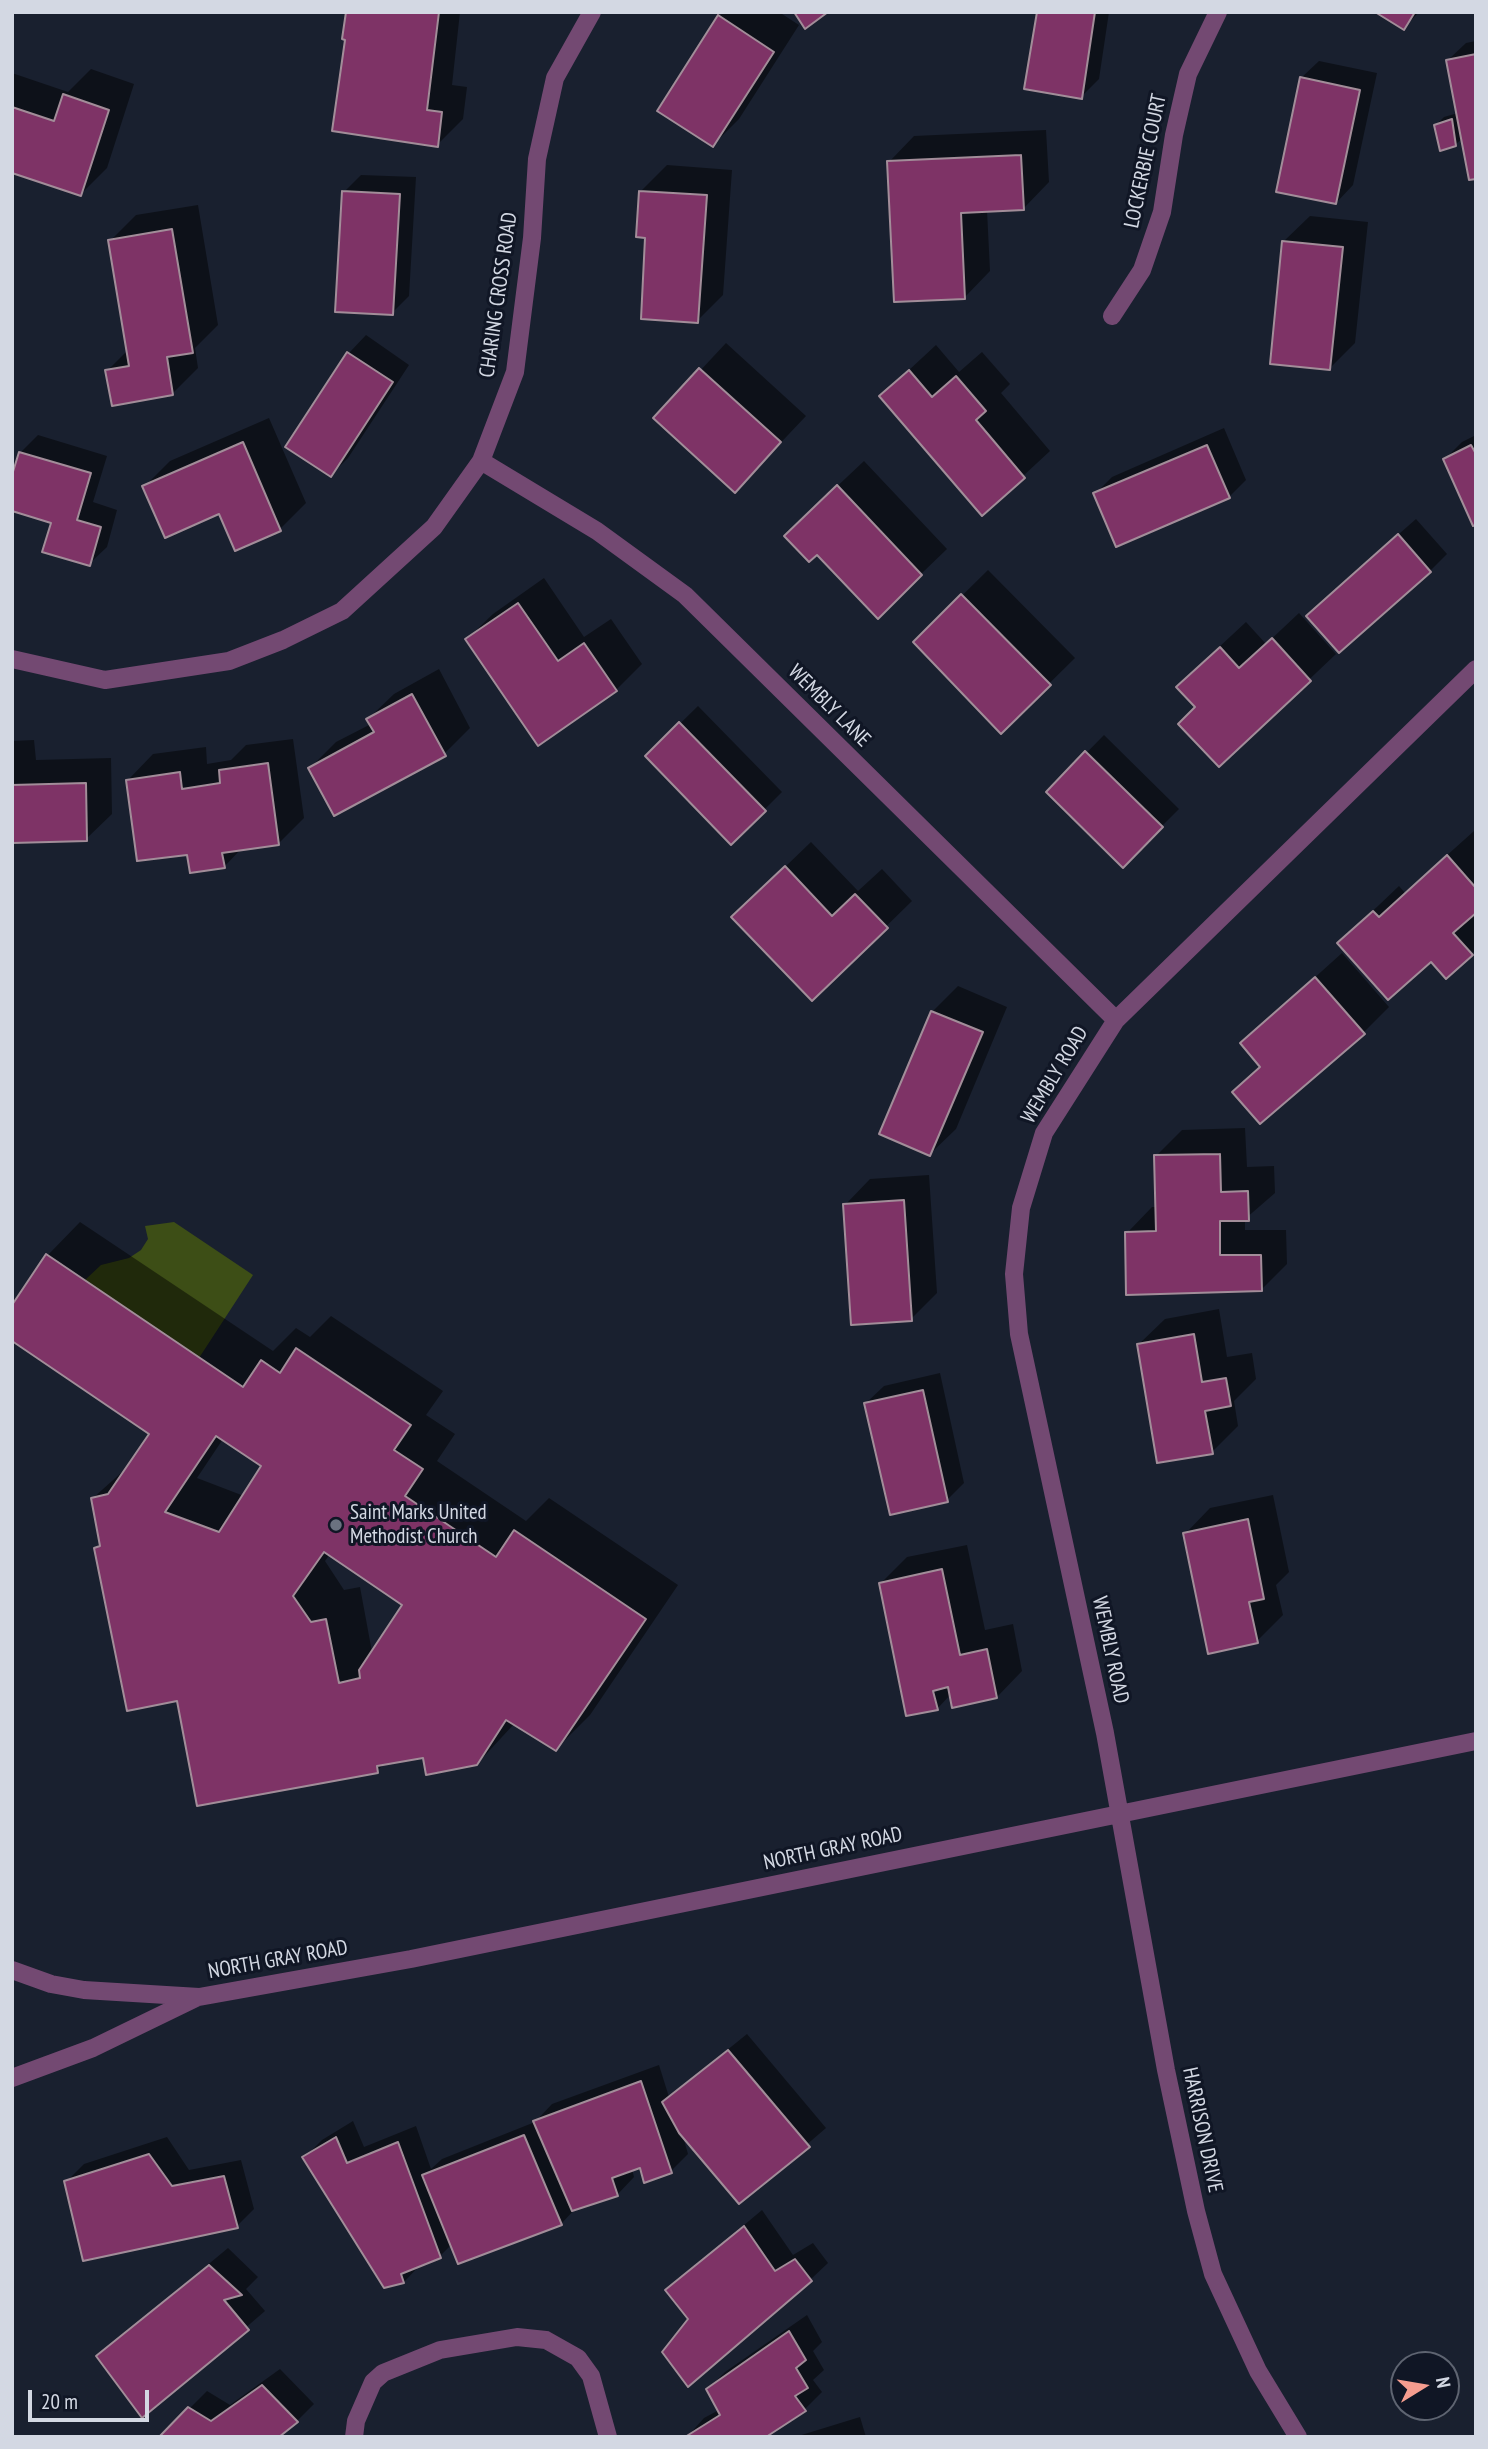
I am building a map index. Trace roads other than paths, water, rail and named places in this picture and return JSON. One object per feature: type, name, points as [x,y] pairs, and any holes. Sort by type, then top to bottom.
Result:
[{"type":"street","name":"CHARING CROSS ROAD","points":[[12,659],[105,680],[229,661],[283,640],[342,611],[434,527],[481,461],[516,372],[532,237],[537,159],[555,78],[592,12]]},
{"type":"street","name":"LOCKERBIE COURT","points":[[1112,316],[1142,270],[1163,212],[1174,135],[1188,74],[1218,12]]},
{"type":"street","name":"WEMBLY LANE","points":[[481,461],[597,531],[685,595],[1116,1020]]},
{"type":"street","name":"WEMBLY ROAD","points":[[1119,1813],[1105,1733],[1019,1334],[1014,1274],[1021,1208],[1044,1133],[1116,1020],[1476,669]]},
{"type":"street","name":"NORTH GRAY ROAD","points":[[12,1970],[51,1984],[84,1990],[200,1997],[411,1959],[1476,1741]]},
{"type":"street","name":"HARRISON DRIVE","points":[[1119,1813],[1166,2070],[1213,2274],[1258,2371],[1298,2437]]},
{"type":"street","name":"NORTH GRAY ROAD","points":[[12,2078],[93,2048],[200,1997]]},
{"type":"street","points":[[354,2437],[356,2421],[369,2392],[383,2373],[440,2350],[517,2337],[545,2340],[578,2358],[592,2376],[608,2437]]},
{"type":"place","name":"Saint Marks United Methodist Church","points":[[336,1525]]}]
